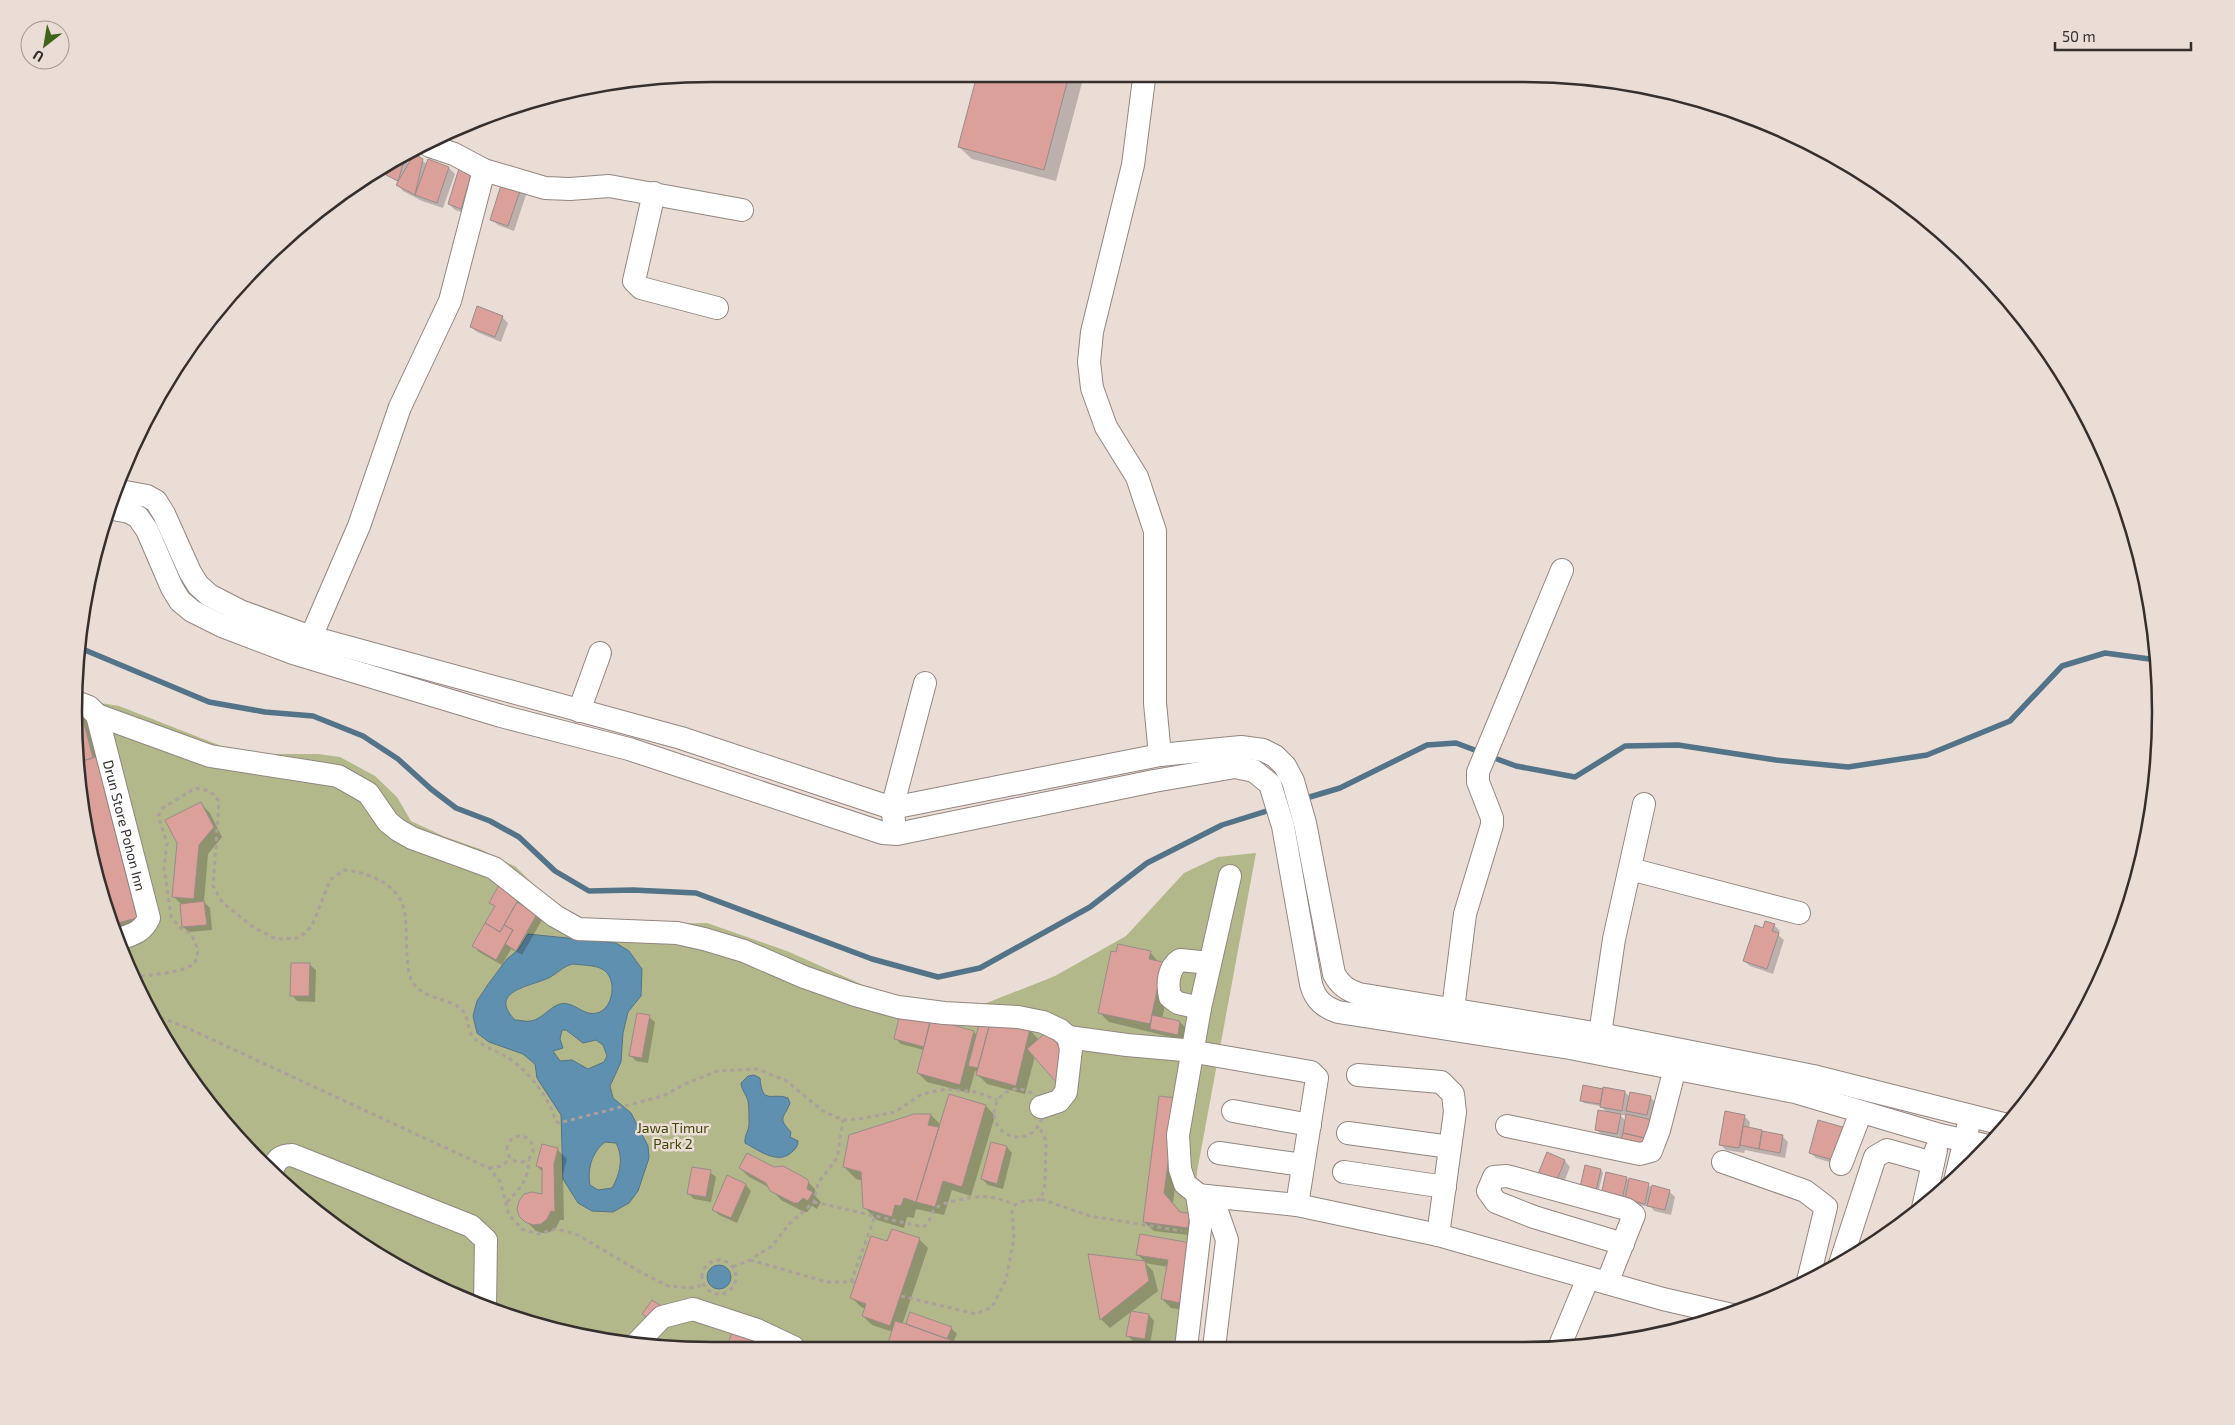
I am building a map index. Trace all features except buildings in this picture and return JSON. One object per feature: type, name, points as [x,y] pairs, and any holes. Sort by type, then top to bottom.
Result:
[{"type":"street","points":[[1144,82],[1133,165],[1092,332],[1089,362],[1092,388],[1106,427],[1137,477],[1155,531],[1155,703],[1160,755]]},
{"type":"street","points":[[434,147],[454,154],[484,170],[545,188],[570,189],[609,186],[742,210]]},
{"type":"street","points":[[311,637],[359,526],[400,407],[450,301],[484,170]]},
{"type":"street","points":[[654,193],[634,281],[641,288],[716,308]]},
{"type":"street","points":[[123,491],[147,496],[156,501],[198,585],[209,595],[240,611],[311,637],[680,738],[892,808],[1160,755],[1249,746],[1264,750],[1275,756],[1284,766],[1292,780],[1294,825],[1311,984],[1314,995],[1328,1008],[1338,1012],[1570,1048],[1675,1068],[1761,1076],[1813,1076],[2000,1123]]},
{"type":"street","points":[[116,510],[129,512],[138,517],[147,530],[172,588],[180,601],[205,619],[293,653],[500,716],[629,749],[860,827],[897,834],[1154,781],[1235,767],[1254,771],[1270,784],[1294,825],[1337,980],[1349,990],[1359,994],[1600,1034],[1761,1076],[1795,1092],[1940,1135],[1981,1144]]},
{"type":"street","points":[[1452,1009],[1465,914],[1492,825],[1492,818],[1478,782],[1478,772],[1562,570]]},
{"type":"street","points":[[579,711],[600,653]]},
{"type":"street","points":[[459,702],[466,678]]},
{"type":"street","points":[[897,834],[892,808],[925,683]]},
{"type":"street","points":[[500,716],[510,692]]},
{"type":"street","points":[[82,705],[97,715],[210,756],[338,776],[368,793],[388,822],[398,830],[412,838],[494,868],[555,916],[578,929],[677,933],[744,951],[804,977],[855,995],[898,1007],[944,1013],[1018,1017],[1043,1022],[1060,1030],[1068,1037],[1071,1048],[1066,1092],[1059,1101],[1040,1117]]},
{"type":"street","name":"Drun Store Pohon Inn","points":[[97,715],[149,918],[145,927],[137,933],[124,937]]},
{"type":"street","points":[[1270,784],[1292,780]]},
{"type":"street","points":[[1600,1034],[1614,939],[1644,804]]},
{"type":"street","points":[[1630,869],[1799,913]]},
{"type":"street","points":[[1215,1342],[1227,1240],[1218,1214],[1209,1203],[1185,1184],[1180,1169],[1178,1135],[1200,1008],[1230,876]]},
{"type":"street","points":[[1200,1008],[1178,1003],[1170,997],[1168,988],[1171,971],[1174,964],[1180,960],[1210,963]]},
{"type":"street","points":[[1068,1037],[1193,1052],[1311,1072],[1317,1078],[1297,1205]]},
{"type":"street","points":[[1507,1126],[1640,1154],[1651,1151],[1659,1130],[1675,1068]]},
{"type":"street","points":[[1358,1075],[1441,1082],[1454,1094],[1455,1112],[1438,1236]]},
{"type":"street","points":[[1925,1197],[1945,1110]]},
{"type":"street","points":[[1233,1111],[1310,1126]]},
{"type":"street","points":[[1841,1164],[1861,1112]]},
{"type":"street","points":[[1960,1165],[1970,1116]]},
{"type":"street","points":[[1348,1133],[1450,1147]]},
{"type":"street","points":[[1843,1255],[1875,1157],[1887,1150],[1933,1163]]},
{"type":"street","points":[[1219,1153],[1304,1165]]},
{"type":"street","points":[[274,1164],[282,1155],[292,1155],[471,1226],[486,1240],[485,1300]]},
{"type":"street","points":[[1723,1162],[1805,1191],[1826,1207],[1810,1273]]},
{"type":"street","points":[[1344,1172],[1445,1187]]},
{"type":"street","points":[[1563,1341],[1597,1280],[1623,1244],[1634,1215],[1626,1209],[1507,1176],[1494,1178],[1488,1191],[1496,1202],[1534,1217],[1623,1244]]},
{"type":"street","points":[[1197,1195],[1297,1205],[1438,1236],[1718,1311]]},
{"type":"street","points":[[1187,1342],[1201,1221],[1197,1195]]},
{"type":"street","points":[[642,1338],[662,1317],[693,1309],[758,1330],[785,1342]]},
{"type":"path","points":[[140,976],[189,968],[196,962],[198,950],[191,934],[179,927],[171,916],[164,867],[167,843],[158,816],[164,808],[195,788],[210,791],[219,801],[213,886],[223,903],[253,927],[276,939],[299,938],[312,926],[330,880],[344,870],[362,872],[392,888],[403,906],[408,970],[415,985],[427,994],[460,1009],[466,1016],[471,1035],[486,1047],[506,1056],[525,1070],[553,1111],[555,1121],[559,1123],[663,1096],[685,1084],[717,1071],[758,1069],[785,1080],[823,1111],[843,1120],[860,1119],[895,1112],[922,1094],[947,1089],[976,1092],[997,1100]]},
{"type":"path","points":[[162,1018],[489,1168],[500,1181],[509,1215],[522,1230],[538,1234],[556,1229],[576,1234],[668,1286],[690,1288],[704,1285]]},
{"type":"path","points":[[1040,1117],[1032,1133],[1023,1137],[1014,1137],[1005,1134],[998,1127],[994,1118],[994,1109],[997,1100],[1003,1093],[1012,1089],[1022,1089],[1030,1092],[1037,1099],[1046,1141],[1045,1184],[1041,1199]]},
{"type":"path","points":[[733,1267],[750,1260],[772,1246],[789,1224],[814,1202],[818,1183],[838,1158],[843,1120]]},
{"type":"path","points":[[517,1136],[530,1140],[533,1154],[529,1159],[523,1162],[516,1162],[510,1158],[507,1152],[507,1145],[511,1139],[517,1136]]},
{"type":"path","points":[[489,1168],[502,1166],[510,1158]]},
{"type":"path","points":[[506,1202],[523,1186],[528,1176],[529,1159]]},
{"type":"path","points":[[814,1202],[922,1228],[929,1222],[934,1209],[941,1204],[978,1196],[995,1197],[1015,1205]]},
{"type":"path","points":[[900,1296],[976,1314],[992,1307],[1006,1280],[1014,1238],[1012,1212],[1015,1205],[1020,1202],[1041,1199],[1090,1216],[1188,1232]]},
{"type":"path","points":[[750,1260],[827,1282],[853,1282],[875,1216]]},
{"type":"path","points":[[718,1260],[733,1267],[735,1282],[729,1291],[718,1294],[708,1290],[704,1285],[703,1274],[708,1264],[718,1260]]},
{"type":"green space","name":"Jawa Timur Park 2","points":[[83,700],[119,706],[229,749],[263,754],[318,754],[340,757],[375,776],[397,797],[411,821],[443,836],[480,849],[516,867],[547,898],[562,918],[628,924],[707,923],[787,951],[892,998],[974,1008],[1055,976],[1126,936],[1184,873],[1218,857],[1256,853],[1197,1172],[1186,1342],[671,1341],[630,1337],[549,1321],[471,1295],[434,1278],[362,1236],[297,1186],[267,1158],[213,1096],[167,1028],[130,954],[104,876],[88,795],[84,754]]},
{"type":"water","points":[[528,934],[616,943],[629,951],[642,969],[641,996],[628,1012],[623,1033],[621,1062],[610,1086],[613,1098],[631,1113],[648,1146],[649,1158],[638,1191],[629,1203],[613,1212],[592,1211],[578,1203],[563,1179],[561,1115],[537,1078],[535,1064],[523,1054],[489,1042],[477,1033],[473,1016],[477,1001],[507,959],[518,950]],"holes":[[[572,964],[596,967],[607,973],[612,985],[612,992],[607,1006],[603,1010],[593,1014],[572,1005],[563,1004],[554,1007],[536,1020],[515,1020],[507,1010],[506,1001],[510,995],[517,990],[552,976]],[[562,1030],[566,1030],[583,1043],[596,1040],[603,1045],[607,1056],[604,1062],[588,1069],[572,1060],[560,1061],[553,1051],[563,1048],[560,1039]],[[605,1142],[616,1143],[620,1160],[619,1172],[612,1188],[598,1190],[590,1185],[589,1173],[594,1156]]]},
{"type":"water","points":[[754,1075],[760,1078],[761,1087],[766,1095],[788,1098],[790,1103],[783,1120],[791,1132],[790,1137],[798,1141],[798,1144],[788,1155],[782,1157],[769,1156],[745,1143],[749,1124],[749,1108],[741,1083],[748,1076]]},
{"type":"water","points":[[719,1265],[724,1266],[730,1272],[730,1282],[724,1288],[719,1289],[714,1288],[708,1282],[707,1277],[708,1272],[714,1266]]},
{"type":"waterway","points":[[86,651],[209,702],[265,712],[313,716],[363,736],[398,759],[431,789],[456,808],[490,821],[519,837],[555,871],[589,891],[633,890],[696,893],[872,959],[938,977],[980,968],[1090,907],[1147,863],[1222,825],[1273,809]]},
{"type":"waterway","points":[[1489,756],[1516,766],[1575,777],[1625,746],[1678,745],[1776,760],[1848,767],[1927,755],[2010,721],[2062,666],[2105,653],[2150,659]]},
{"type":"waterway","points":[[1303,799],[1340,788],[1427,745],[1456,743],[1480,752]]}]
